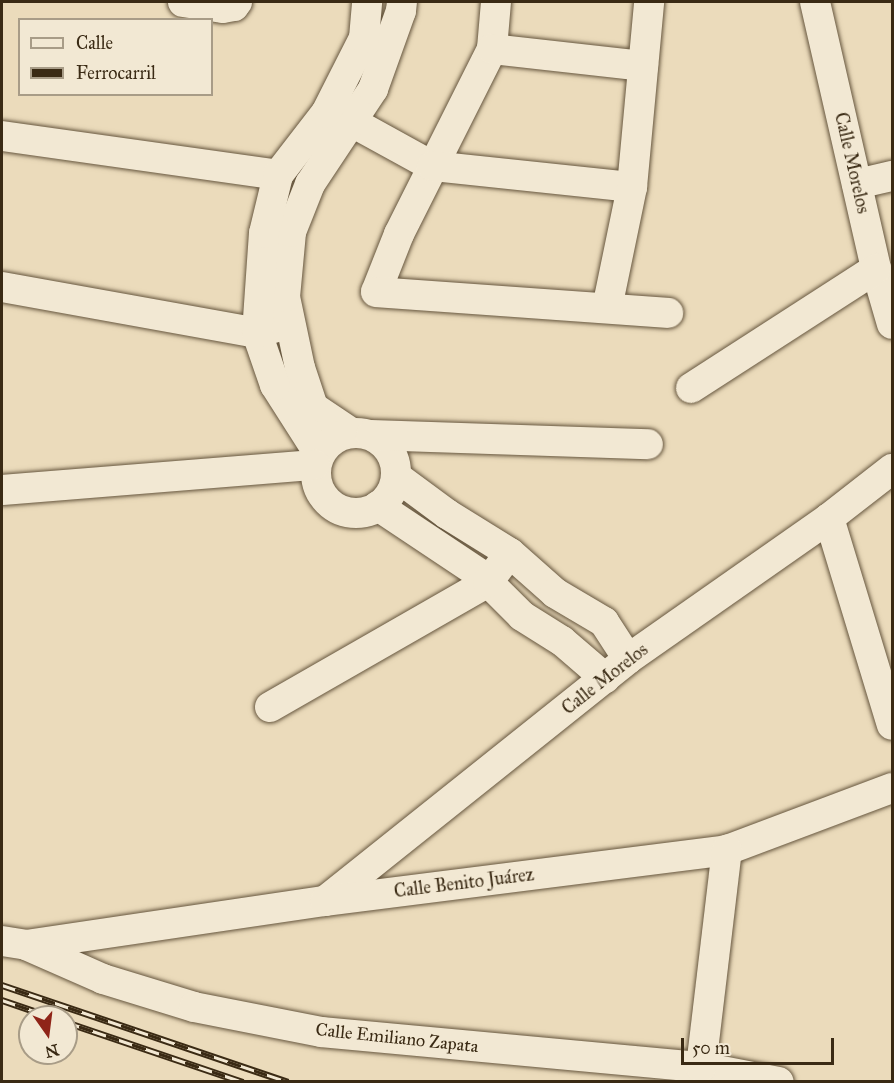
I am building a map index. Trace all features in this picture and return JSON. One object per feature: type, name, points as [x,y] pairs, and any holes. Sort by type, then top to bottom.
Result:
[{"type":"street","points":[[183,2],[223,8],[234,6],[237,2]]},
{"type":"street","points":[[367,2],[363,39],[339,117],[291,232],[285,297],[288,324],[313,407],[392,452],[397,477],[386,501],[363,514],[337,510],[318,491],[317,460],[275,386],[257,333],[264,233],[278,176],[339,117],[373,89],[401,11],[402,2]]},
{"type":"street","points":[[496,2],[492,49],[399,234],[376,292],[668,313]]},
{"type":"street","points":[[607,308],[632,187],[649,2]]},
{"type":"street","name":"Calle Morelos","points":[[815,2],[876,269],[892,324]]},
{"type":"street","points":[[492,49],[643,66]]},
{"type":"street","points":[[339,117],[432,166],[632,187]]},
{"type":"street","points":[[2,136],[278,176]]},
{"type":"street","points":[[857,184],[892,176]]},
{"type":"street","points":[[691,388],[876,269]]},
{"type":"street","points":[[2,287],[257,333],[288,324]]},
{"type":"street","points":[[317,460],[330,441],[360,434],[648,444]]},
{"type":"street","points":[[2,490],[317,460]]},
{"type":"street","name":"Calle Morelos","points":[[325,901],[628,659],[830,518],[892,469]]},
{"type":"street","points":[[397,477],[447,514],[510,553],[555,593],[604,622],[628,659]]},
{"type":"street","points":[[378,506],[488,582],[522,616],[562,641],[605,678]]},
{"type":"street","points":[[830,518],[892,725]]},
{"type":"street","points":[[270,707],[488,582],[510,553]]},
{"type":"street","name":"Calle Benito Juárez","points":[[14,943],[727,850],[892,788]]},
{"type":"street","points":[[701,1067],[727,850]]},
{"type":"street","name":"Calle Emiliano Zapata","points":[[14,943],[103,979],[194,1007],[321,1032],[701,1067],[779,1082]]},
{"type":"railway","points":[[2,985],[288,1082]]},
{"type":"railway","points":[[2,1000],[18,1005]]},
{"type":"railway","points":[[78,1026],[243,1082]]}]
